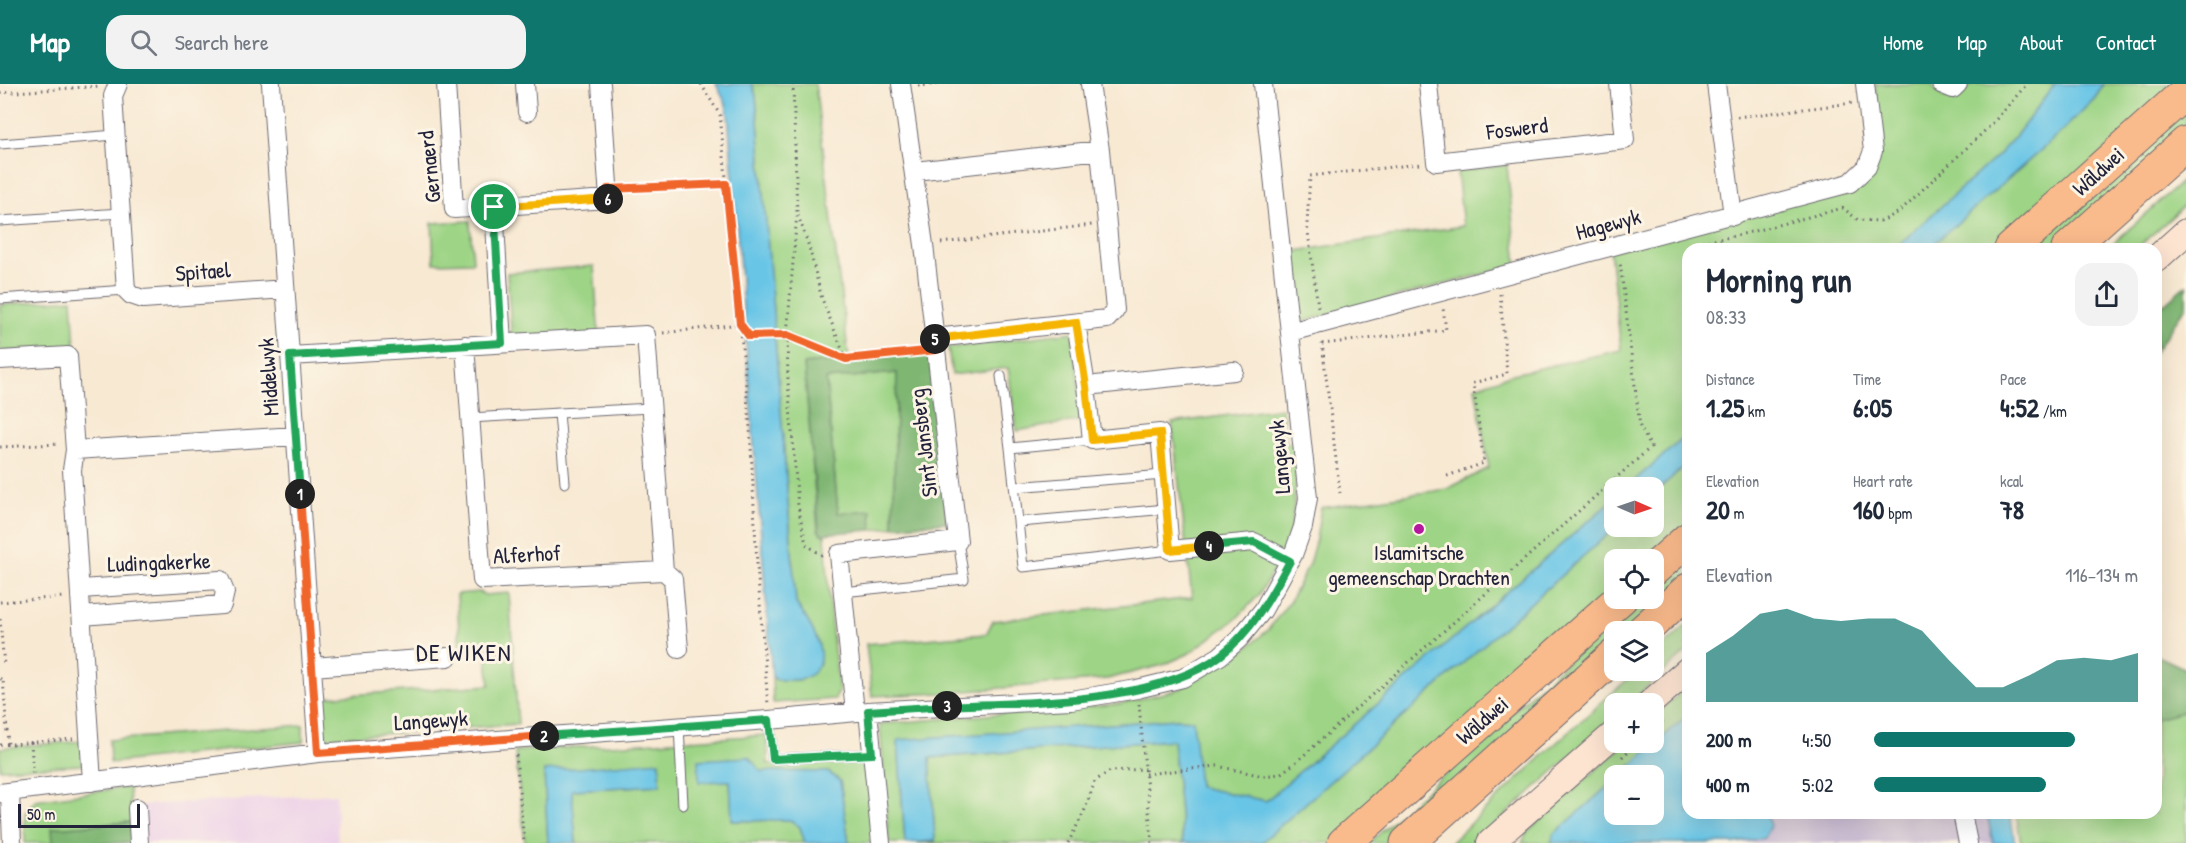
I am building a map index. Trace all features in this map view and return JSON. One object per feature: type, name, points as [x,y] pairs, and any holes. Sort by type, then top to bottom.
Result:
[{"type":"highway","name":"Wâldwei","points":[[2018,243],[2186,92]]},
{"type":"highway","name":"Wâldwei","points":[[2075,243],[2186,143]]},
{"type":"highway","points":[[1664,560],[1682,544]]},
{"type":"highway","points":[[1654,621],[1682,595]]},
{"type":"highway","name":"Wâldwei","points":[[1344,843],[1609,609]]},
{"type":"highway","name":"Wâldwei","points":[[1407,843],[1604,665]]},
{"type":"street","name":"Middelwyk","points":[[271,84],[318,753]]},
{"type":"street","name":"Gernaerd","points":[[446,84],[454,210],[609,199],[608,189]]},
{"type":"street","points":[[525,84],[527,112]]},
{"type":"street","points":[[601,84],[608,189]]},
{"type":"street","name":"Sint Jansberg","points":[[901,84],[915,171],[958,542]]},
{"type":"street","points":[[936,344],[1107,319],[1115,310],[1100,150],[1090,84]]},
{"type":"street","name":"Langewyk","points":[[5,793],[318,753],[769,720],[862,711],[1071,700],[1137,689],[1183,678],[1220,656],[1239,639],[1263,610],[1290,561],[1303,527],[1308,498],[1263,84]]},
{"type":"street","points":[[1428,84],[1437,162]]},
{"type":"street","name":"Foswerd","points":[[1437,162],[1625,140],[1619,84]]},
{"type":"street","points":[[1716,84],[1733,216]]},
{"type":"street","points":[[1941,84],[1953,89],[1958,84]]},
{"type":"street","points":[[117,86],[113,96],[126,290]]},
{"type":"street","name":"Hagewyk","points":[[1290,332],[1733,216],[1850,183],[1867,167],[1873,151],[1866,93]]},
{"type":"street","points":[[915,171],[1100,150]]},
{"type":"street","points":[[494,207],[502,343]]},
{"type":"street","points":[[2162,254],[2186,232]]},
{"type":"street","name":"Spitael","points":[[126,290],[131,295],[143,299],[285,289]]},
{"type":"street","points":[[1076,322],[1092,440],[1160,433],[1170,550],[1254,542],[1290,561]]},
{"type":"street","points":[[290,356],[646,335],[664,571],[673,579],[679,649]]},
{"type":"street","name":"Alferhof","points":[[465,345],[482,580],[664,571]]},
{"type":"street","name":"Ludingakerke","points":[[0,360],[69,357],[75,446],[72,470],[92,782]]},
{"type":"street","points":[[1086,386],[1234,371]]},
{"type":"street","points":[[75,446],[296,436]]},
{"type":"street","points":[[881,843],[872,754],[862,711],[839,554],[958,542]]},
{"type":"street","name":"Ludingakerke","points":[[81,593],[220,580],[225,592],[222,605],[82,616]]},
{"type":"street","points":[[312,667],[448,657]]},
{"type":"street","points":[[1662,693],[1682,675]]},
{"type":"street","points":[[1496,841],[1604,743]]},
{"type":"street","points":[[5,793],[12,843]]},
{"type":"street","points":[[137,808],[139,843]]},
{"type":"street","points":[[1963,819],[1968,843]]},
{"type":"lane","points":[[0,144],[116,135]]},
{"type":"lane","points":[[0,221],[121,213]]},
{"type":"lane","name":"Spitael","points":[[0,299],[126,290]]},
{"type":"lane","points":[[1000,376],[1020,522],[1023,567],[1170,550]]},
{"type":"lane","points":[[470,418],[651,408]]},
{"type":"lane","points":[[560,413],[565,483]]},
{"type":"lane","points":[[1010,448],[1092,440]]},
{"type":"lane","points":[[1015,487],[1164,475]]},
{"type":"lane","points":[[1020,522],[1167,508]]},
{"type":"lane","name":"Sint Jansberg","points":[[843,592],[964,579],[958,542]]},
{"type":"lane","points":[[769,720],[773,759],[872,754]]},
{"type":"lane","points":[[679,726],[683,805]]},
{"type":"path","points":[[701,84],[720,115],[750,428],[757,565],[769,720]]},
{"type":"path","points":[[793,84],[797,213],[787,335],[788,382],[798,506],[806,544],[825,558],[839,554]]},
{"type":"path","points":[[0,93],[117,86]]},
{"type":"path","points":[[1720,119],[1866,93]]},
{"type":"path","points":[[1340,493],[1307,224],[1310,176],[1437,162]]},
{"type":"path","points":[[608,189],[726,184]]},
{"type":"path","points":[[797,213],[809,247],[822,299],[846,359]]},
{"type":"path","points":[[924,245],[1106,224]]},
{"type":"path","points":[[1068,843],[1084,812],[1095,781],[1110,771],[1170,771],[1217,766],[1263,776],[1280,774],[1651,447],[1640,427],[1620,256]]},
{"type":"path","points":[[1448,476],[1484,463],[1473,383],[1507,374],[1500,294]]},
{"type":"path","points":[[646,335],[740,324]]},
{"type":"path","points":[[740,324],[749,336],[787,335],[846,359],[936,344]]},
{"type":"path","points":[[1322,344],[1446,330]]},
{"type":"path","points":[[0,447],[75,446]]},
{"type":"path","points":[[0,602],[81,593]]},
{"type":"path","points":[[0,619],[1,652],[4,666]]},
{"type":"path","points":[[0,679],[3,679],[8,744]]},
{"type":"path","points":[[1140,710],[1152,843]]},
{"type":"path","points":[[0,745],[89,738]]},
{"type":"path","points":[[515,738],[524,843]]},
{"type":"path","points":[[31,742],[34,790]]},
{"type":"shaded area","points":[[336,794],[338,843],[144,843],[142,805]]},
{"type":"shaded area","points":[[1682,813],[1682,819],[1998,819],[2003,843],[1599,843],[1633,825],[1664,825],[1664,814]]},
{"type":"green space","points":[[752,84],[815,84],[849,359],[804,364],[818,530],[825,535],[839,692],[835,699],[773,703],[772,677],[776,680],[802,680],[820,664],[820,656],[813,632],[796,603],[756,96]]},
{"type":"green space","points":[[1875,84],[1931,84],[1943,97],[1952,96],[1973,84],[2055,84],[2015,137],[1997,156],[1901,243],[1682,243],[1682,439],[1639,477],[1604,477],[1604,508],[1266,801],[1199,787],[1192,720],[1178,719],[898,741],[905,843],[889,843],[880,724],[1119,704],[1180,689],[1243,651],[1268,630],[1290,601],[1309,564],[1321,508],[1447,489],[1489,468],[1475,387],[1513,374],[1621,350],[1610,250],[1855,184],[1880,138]]},
{"type":"green space","points":[[2104,84],[2179,84],[2003,243],[1935,243],[2057,136],[2095,98]]},
{"type":"green space","points":[[2186,107],[2186,130],[2061,243],[2035,243]]},
{"type":"green space","points":[[1507,165],[1517,265],[1298,323],[1290,252],[1463,226],[1457,171]]},
{"type":"green space","points":[[2186,178],[2186,204],[2143,243],[2114,243]]},
{"type":"green space","points":[[470,221],[473,262],[434,263],[432,223]]},
{"type":"green space","points":[[594,266],[599,339],[512,342],[507,273]]},
{"type":"green space","points":[[2186,285],[2186,306],[2162,342],[2162,306]]},
{"type":"green space","points":[[72,299],[75,346],[0,352],[0,305]]},
{"type":"green space","points":[[1072,332],[1083,420],[1017,431],[1008,368],[952,375],[948,348]]},
{"type":"green space","points":[[932,351],[947,522],[893,527],[897,373],[826,379],[838,513],[871,510],[872,530],[821,534],[804,364]]},
{"type":"green space","points":[[897,373],[893,527],[872,530],[870,510],[838,513],[826,379]]},
{"type":"green space","points":[[1282,408],[1285,442],[1299,445],[1292,526],[1287,546],[1258,596],[1236,619],[1188,654],[1163,665],[1107,679],[943,693],[872,696],[866,644],[986,634],[993,621],[1192,598],[1172,423]]},
{"type":"green space","points":[[1682,468],[1682,531],[1662,549],[1604,549],[1604,602],[1332,843],[1261,843],[1605,537],[1664,537],[1664,484]]},
{"type":"green space","points":[[1682,557],[1682,582],[1664,599],[1664,573]]},
{"type":"green space","points":[[480,592],[485,595],[509,593],[518,724],[324,738],[322,697],[490,685],[486,651],[460,652],[457,594]]},
{"type":"green space","points":[[1625,609],[1652,609],[1639,621],[1612,621]]},
{"type":"green space","points":[[1604,628],[1604,653],[1399,843],[1369,843]]},
{"type":"green space","points":[[1682,630],[1682,655],[1664,672],[1664,646]]},
{"type":"green space","points":[[2162,658],[2186,669],[2186,711],[2162,717]]},
{"type":"green space","points":[[1626,681],[1654,681],[1640,693],[1612,693]]},
{"type":"green space","points":[[1682,692],[1682,720],[1664,736],[1664,708]]},
{"type":"green space","points":[[1604,700],[1604,726],[1474,843],[1450,843]]},
{"type":"green space","points":[[2186,711],[2186,843],[2021,843],[2017,819],[2162,819],[2162,717]]},
{"type":"green space","points":[[303,725],[303,742],[110,763],[109,740]]},
{"type":"green space","points":[[767,735],[768,764],[868,759],[874,843],[849,843],[840,781],[829,772],[761,771],[730,781],[733,821],[790,820],[800,827],[805,843],[576,843],[571,790],[659,785],[544,771],[548,843],[525,843],[515,751]]},
{"type":"green space","points":[[1173,740],[1183,843],[916,843],[935,841],[930,758]]},
{"type":"green space","points":[[82,741],[83,765],[0,769],[0,748]]},
{"type":"green space","points":[[1615,753],[1645,753],[1631,765],[1604,765],[1604,790],[1553,835],[1552,843],[1522,843],[1527,832]]},
{"type":"green space","points":[[129,787],[131,822],[53,828],[53,843],[25,843],[25,813],[35,800]]},
{"type":"green space","points":[[131,822],[132,843],[53,843],[52,828]]},
{"type":"water","points":[[716,84],[752,84],[756,96],[796,603],[816,636],[820,654],[815,671],[806,678],[797,680],[779,680],[772,677],[728,114],[726,104]]},
{"type":"water","points":[[2055,84],[2104,84],[2095,98],[2057,136],[1935,243],[1901,243],[1997,156],[2015,137]]},
{"type":"water","points":[[1682,439],[1682,468],[1664,484],[1664,477],[1639,477]]},
{"type":"water","points":[[1604,508],[1605,537],[1261,843],[1183,843],[1173,740],[930,758],[935,841],[905,843],[898,740],[1178,719],[1193,720],[1199,787],[1266,801]]},
{"type":"water","points":[[1682,720],[1682,819],[1768,819],[1770,826],[1764,838],[1735,843],[1552,843],[1553,835],[1604,790],[1604,825],[1664,825],[1664,765],[1631,765],[1645,753],[1664,753],[1664,736]]},
{"type":"water","points":[[749,757],[761,771],[828,772],[840,781],[849,843],[805,843],[800,827],[790,820],[732,821],[730,781],[699,782],[698,760]]},
{"type":"water","points":[[660,761],[660,785],[572,790],[576,843],[548,843],[544,771]]},
{"type":"water","points":[[1988,819],[2011,819],[2015,843],[1993,843]]},
{"type":"place","name":"Islamitsche gemeenschap Drachten","points":[[1419,529]]},
{"type":"district","name":"DE WIKEN","points":[[464,653]]},
{"type":"route","points":[[726,184],[740,324],[749,336],[787,335],[846,359],[936,350],[935,338],[1076,322],[1092,440],[1160,433],[1170,550],[1254,542],[1290,561],[1263,610],[1239,639],[1220,656],[1183,678],[1137,689],[1071,700],[868,711],[872,754],[773,759],[769,720],[318,753],[290,356],[502,343],[494,207],[609,199],[608,189],[726,184]]}]
